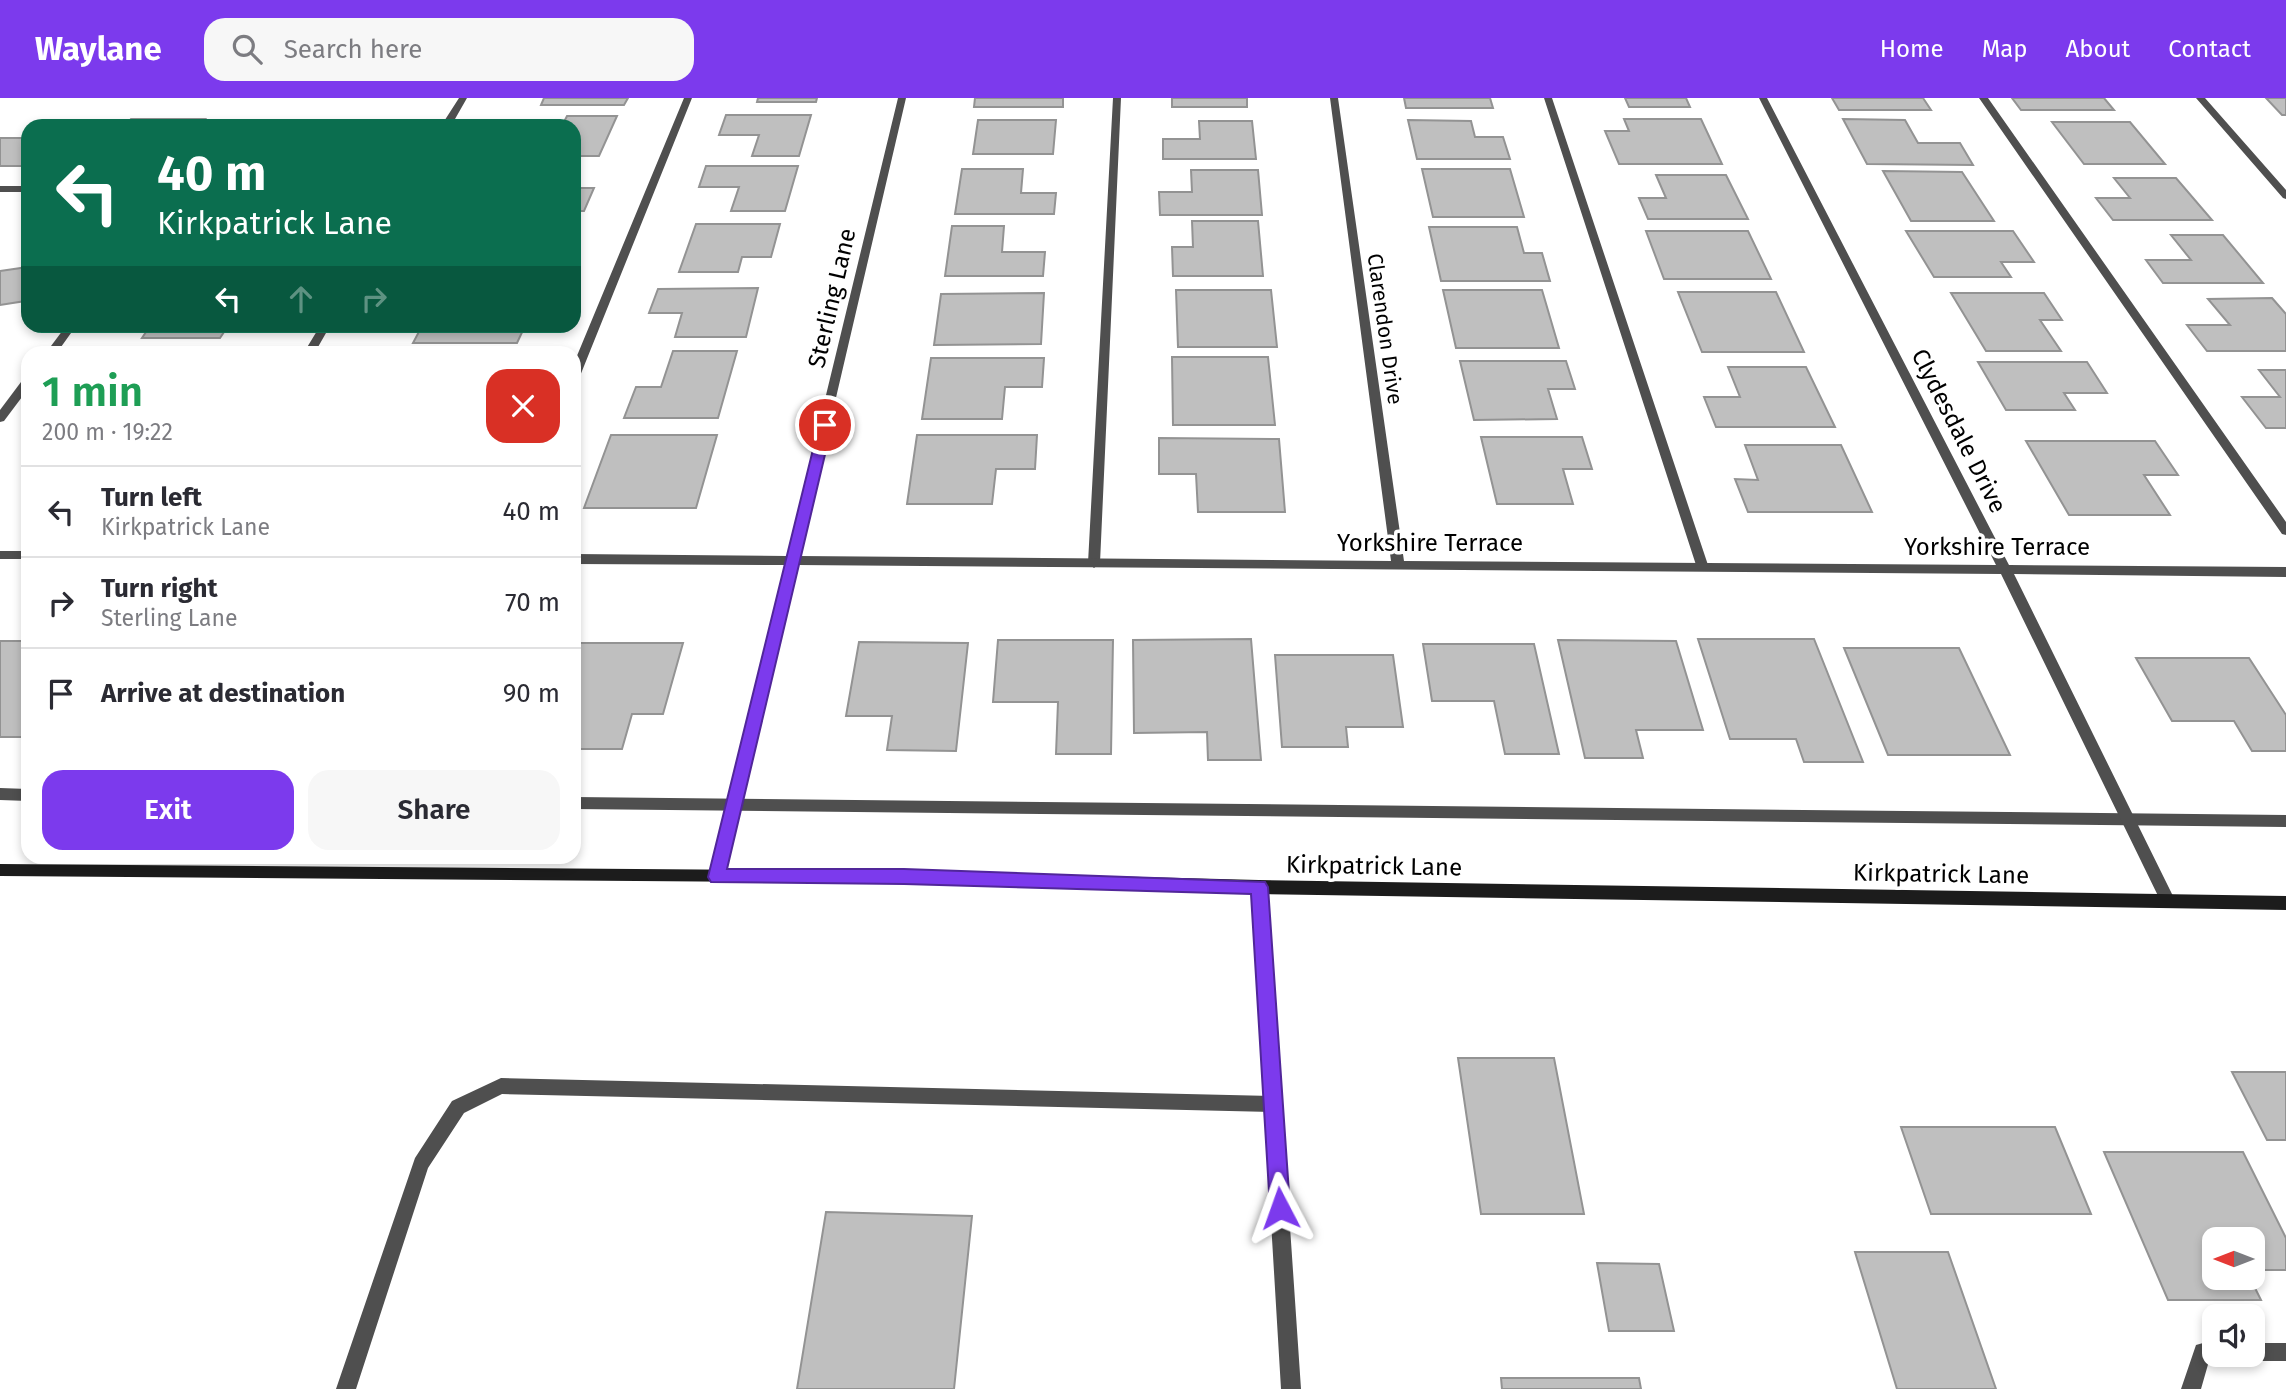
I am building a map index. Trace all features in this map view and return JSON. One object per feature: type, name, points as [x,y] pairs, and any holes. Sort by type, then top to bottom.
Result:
[{"type":"street","points":[[450,119],[463,98]]},
{"type":"street","points":[[581,359],[688,98]]},
{"type":"street","name":"Sterling Lane","points":[[717,877],[902,98]]},
{"type":"street","points":[[1094,563],[1117,98]]},
{"type":"street","name":"Clarendon Drive","points":[[1334,98],[1398,565]]},
{"type":"street","points":[[1548,98],[1703,568]]},
{"type":"street","name":"Clydesdale Drive","points":[[1763,98],[2005,570],[2167,900]]},
{"type":"street","points":[[1983,98],[2286,531]]},
{"type":"street","points":[[2200,98],[2286,196]]},
{"type":"street","points":[[0,189],[21,189]]},
{"type":"street","points":[[0,418],[21,391]]},
{"type":"street","points":[[0,555],[21,555]]},
{"type":"street","name":"Yorkshire Terrace","points":[[581,559],[2286,572]]},
{"type":"street","points":[[0,794],[21,794]]},
{"type":"street","points":[[581,803],[2286,821]]},
{"type":"street","name":"Kirkpatrick Lane","points":[[0,870],[904,877],[1259,887],[2286,903]]},
{"type":"street","points":[[1259,887],[1292,1389]]},
{"type":"street","points":[[346,1389],[421,1164],[458,1107],[501,1086],[1273,1104]]},
{"type":"street","points":[[2265,1352],[2286,1352]]},
{"type":"street","points":[[2190,1389],[2202,1355]]},
{"type":"building","points":[[544,98],[628,98],[624,105],[541,105]]},
{"type":"building","points":[[758,98],[817,98],[816,102],[757,102]]},
{"type":"building","points":[[975,98],[1063,98],[1063,107],[974,107]]},
{"type":"building","points":[[1172,98],[1247,98],[1247,107],[1172,107]]},
{"type":"building","points":[[1404,98],[1490,98],[1493,108],[1406,108]]},
{"type":"building","points":[[1625,98],[1686,98],[1690,107],[1629,107]]},
{"type":"building","points":[[1832,98],[1923,98],[1931,110],[1839,110]]},
{"type":"building","points":[[2012,98],[2104,98],[2114,110],[2021,110]]},
{"type":"building","points":[[2266,98],[2286,98],[2286,115],[2282,115]]},
{"type":"building","points":[[726,115],[811,115],[799,156],[752,156],[759,135],[719,135]]},
{"type":"building","points":[[567,116],[617,116],[599,156],[581,156],[581,119],[566,119]]},
{"type":"building","points":[[1624,119],[1701,119],[1722,164],[1619,164],[1605,131],[1629,131]]},
{"type":"building","points":[[1843,119],[1905,120],[1918,143],[1960,143],[1973,165],[1867,164]]},
{"type":"building","points":[[978,120],[1056,120],[1053,154],[973,154]]},
{"type":"building","points":[[1408,120],[1471,121],[1475,137],[1503,137],[1510,159],[1417,159]]},
{"type":"building","points":[[1199,121],[1252,121],[1256,159],[1163,159],[1163,139],[1200,139]]},
{"type":"building","points":[[2052,122],[2130,122],[2165,164],[2084,164]]},
{"type":"building","points":[[0,138],[21,138],[21,166],[0,166]]},
{"type":"building","points":[[706,166],[798,166],[785,211],[731,211],[739,187],[699,187]]},
{"type":"building","points":[[962,169],[1023,169],[1021,193],[1056,193],[1054,214],[955,214]]},
{"type":"building","points":[[1422,169],[1510,169],[1524,217],[1433,217]]},
{"type":"building","points":[[1191,170],[1258,170],[1262,215],[1160,215],[1159,192],[1192,192]]},
{"type":"building","points":[[1883,171],[1962,172],[1994,221],[1911,221]]},
{"type":"building","points":[[1656,175],[1726,175],[1748,219],[1648,219],[1639,198],[1666,198]]},
{"type":"building","points":[[2114,178],[2176,178],[2212,220],[2113,220],[2096,198],[2130,198]]},
{"type":"building","points":[[581,188],[594,188],[584,211],[581,211]]},
{"type":"building","points":[[1192,221],[1258,221],[1263,276],[1173,276],[1172,247],[1193,247]]},
{"type":"building","points":[[696,224],[780,224],[771,257],[742,257],[738,272],[679,272]]},
{"type":"building","points":[[952,226],[1004,226],[1002,252],[1045,252],[1043,276],[945,276]]},
{"type":"building","points":[[1429,227],[1517,227],[1524,253],[1542,253],[1550,281],[1441,281]]},
{"type":"building","points":[[1646,231],[1748,231],[1771,279],[1664,279]]},
{"type":"building","points":[[1906,231],[2013,231],[2034,262],[2001,262],[2011,277],[1934,277]]},
{"type":"building","points":[[2171,235],[2223,235],[2263,283],[2163,283],[2146,260],[2191,260]]},
{"type":"building","points":[[21,268],[21,302],[0,305],[0,271]]},
{"type":"building","points":[[758,288],[746,337],[675,337],[682,313],[649,313],[658,289]]},
{"type":"building","points":[[1176,290],[1271,290],[1277,347],[1178,347]]},
{"type":"building","points":[[1443,290],[1542,290],[1559,348],[1456,348]]},
{"type":"building","points":[[1678,292],[1776,292],[1804,352],[1702,352]]},
{"type":"building","points":[[1044,293],[1041,344],[934,345],[941,294]]},
{"type":"building","points":[[1951,293],[2044,293],[2062,320],[2040,320],[2061,351],[1986,351]]},
{"type":"building","points":[[2272,298],[2286,314],[2286,351],[2207,351],[2187,325],[2230,325],[2208,299]]},
{"type":"building","points":[[145,333],[223,333],[220,338],[142,338]]},
{"type":"building","points":[[418,333],[522,333],[517,343],[413,343]]},
{"type":"building","points":[[673,351],[737,351],[718,418],[624,418],[636,387],[661,387]]},
{"type":"building","points":[[1172,357],[1268,357],[1275,425],[1173,425]]},
{"type":"building","points":[[931,358],[1044,358],[1042,387],[1005,387],[1002,419],[922,419]]},
{"type":"building","points":[[1460,361],[1566,361],[1575,389],[1548,389],[1557,419],[1474,420]]},
{"type":"building","points":[[1978,362],[2087,362],[2107,393],[2064,393],[2075,410],[2006,410]]},
{"type":"building","points":[[1728,367],[1806,367],[1835,427],[1716,427],[1704,397],[1740,397]]},
{"type":"building","points":[[2259,370],[2286,370],[2286,428],[2266,428],[2242,397],[2280,397]]},
{"type":"building","points":[[611,435],[717,435],[696,508],[584,508]]},
{"type":"building","points":[[917,435],[1037,435],[1035,469],[996,469],[992,504],[907,504]]},
{"type":"building","points":[[1481,437],[1582,437],[1592,469],[1563,469],[1573,504],[1497,504]]},
{"type":"building","points":[[1159,438],[1279,439],[1285,512],[1198,512],[1196,474],[1159,474]]},
{"type":"building","points":[[2026,441],[2155,441],[2178,475],[2144,475],[2170,515],[2069,515]]},
{"type":"building","points":[[1745,445],[1841,445],[1872,512],[1748,512],[1735,479],[1758,480]]},
{"type":"building","points":[[1251,639],[1261,760],[1208,760],[1207,732],[1134,733],[1133,640]]},
{"type":"building","points":[[1698,639],[1814,639],[1863,762],[1804,762],[1796,739],[1730,739]]},
{"type":"building","points":[[998,640],[1113,640],[1111,754],[1056,754],[1058,702],[993,702]]},
{"type":"building","points":[[1558,640],[1676,641],[1703,730],[1636,730],[1643,758],[1585,758]]},
{"type":"building","points":[[0,641],[21,641],[21,737],[0,737]]},
{"type":"building","points":[[859,642],[968,643],[956,751],[887,750],[892,716],[846,716]]},
{"type":"building","points":[[581,643],[683,643],[663,714],[632,714],[622,749],[581,749]]},
{"type":"building","points":[[1423,644],[1534,644],[1559,754],[1505,754],[1494,701],[1432,701]]},
{"type":"building","points":[[1844,648],[1959,648],[2010,755],[1888,755]]},
{"type":"building","points":[[1275,655],[1393,655],[1403,727],[1346,727],[1348,747],[1282,747]]},
{"type":"building","points":[[2136,658],[2249,658],[2286,715],[2286,751],[2252,751],[2234,721],[2172,721]]},
{"type":"building","points":[[1458,1058],[1554,1058],[1584,1214],[1481,1214]]},
{"type":"building","points":[[2232,1072],[2286,1072],[2286,1140],[2267,1140]]},
{"type":"building","points":[[1901,1127],[2055,1127],[2091,1214],[1931,1214]]},
{"type":"building","points":[[2104,1152],[2243,1152],[2286,1238],[2286,1270],[2265,1270],[2265,1227],[2202,1227],[2202,1290],[2256,1290],[2261,1300],[2168,1300]]},
{"type":"building","points":[[826,1212],[972,1216],[954,1389],[797,1389]]},
{"type":"building","points":[[1855,1252],[1948,1252],[1996,1389],[1897,1389]]},
{"type":"building","points":[[1597,1263],[1659,1264],[1674,1331],[1609,1331]]},
{"type":"building","points":[[1501,1378],[1639,1378],[1641,1389],[1502,1389]]},
{"type":"route","points":[[825,425],[717,877],[904,877],[1259,887],[1280,1208]]}]
